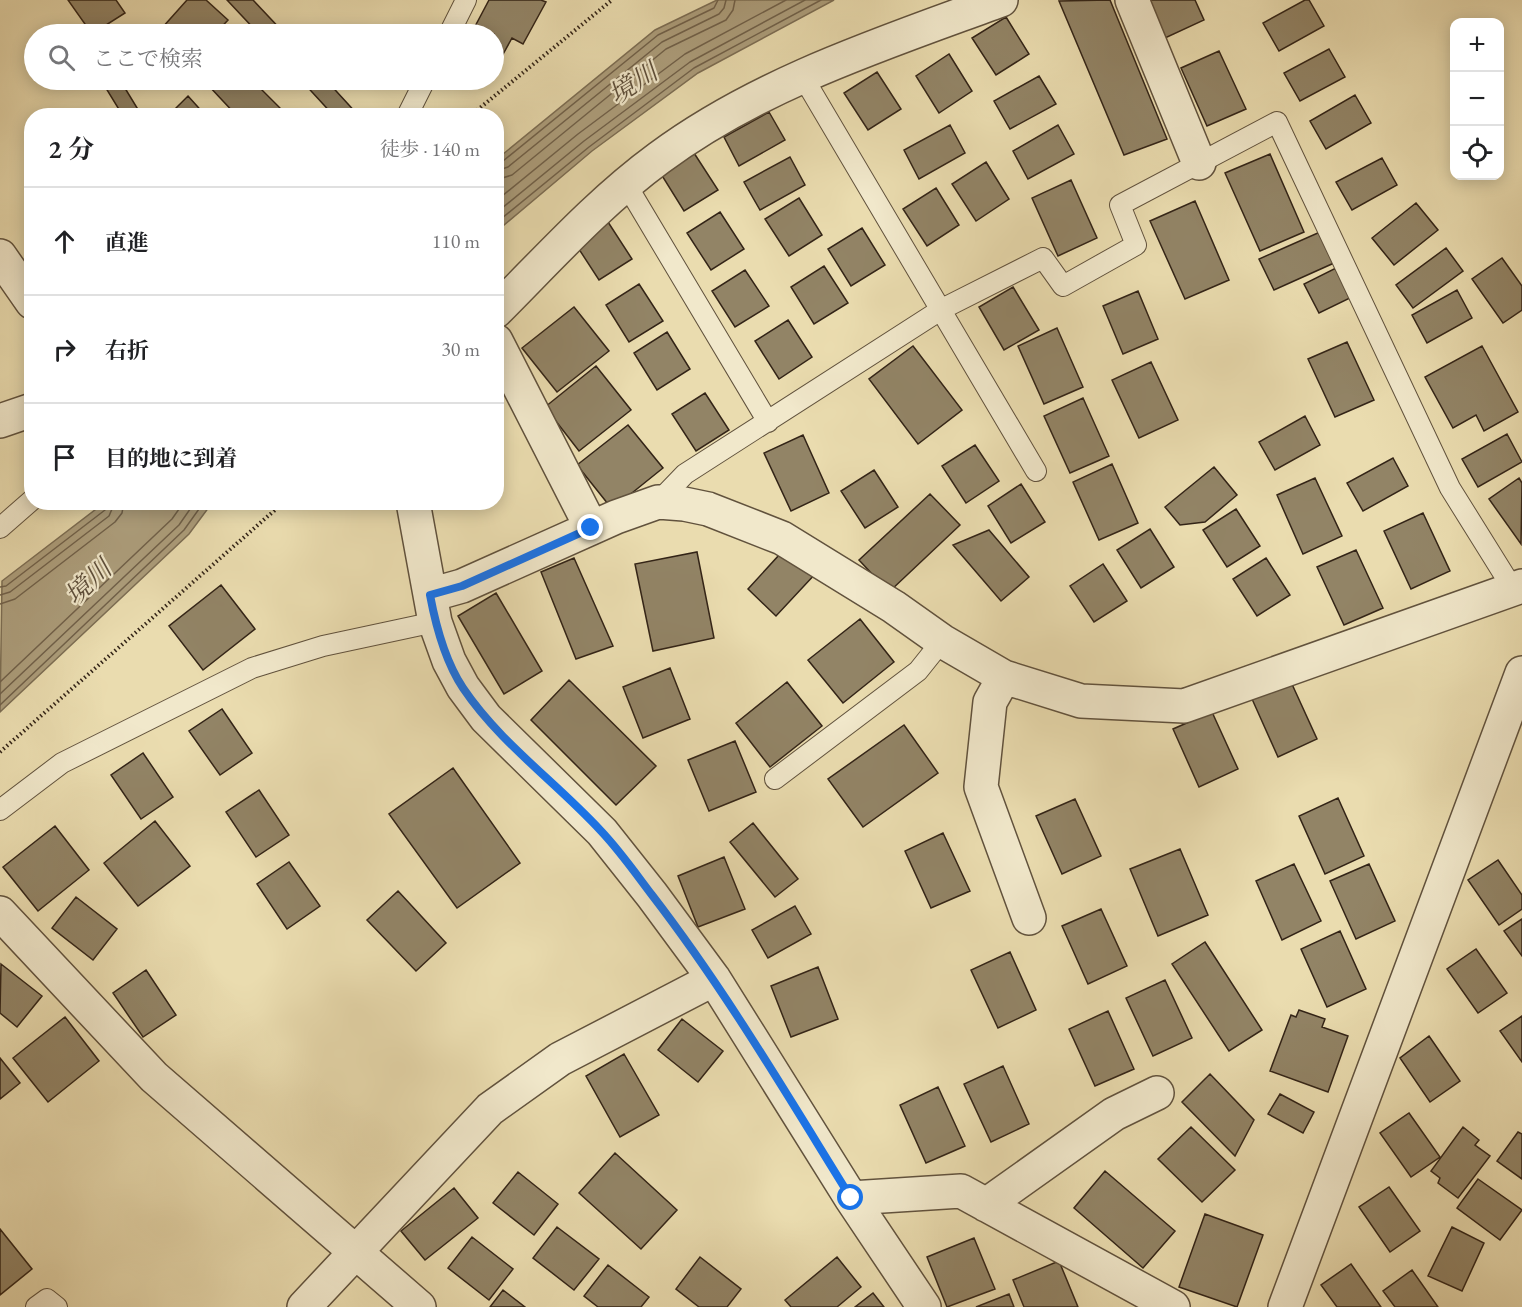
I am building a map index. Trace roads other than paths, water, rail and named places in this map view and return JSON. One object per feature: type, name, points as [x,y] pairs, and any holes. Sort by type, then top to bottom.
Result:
[{"type":"street","points":[[504,303],[603,203],[702,128],[803,77],[1001,0]]},
{"type":"street","points":[[1132,0],[1199,163]]},
{"type":"street","points":[[0,256],[24,290]]},
{"type":"street","points":[[504,357],[591,528]]},
{"type":"street","points":[[0,422],[24,413]]},
{"type":"street","points":[[432,609],[462,586],[591,528],[658,502],[708,509],[782,538],[894,607],[942,641],[1004,677],[1081,701],[1184,706],[1517,588]]},
{"type":"street","points":[[413,510],[432,609],[449,661],[463,687],[486,718],[602,832],[714,978],[851,1198],[924,1307]]},
{"type":"street","points":[[1285,1307],[1522,673]]},
{"type":"street","points":[[1004,677],[990,702],[981,787],[1029,918]]},
{"type":"street","points":[[0,913],[154,1077],[419,1307]]},
{"type":"street","points":[[304,1307],[490,1109],[512,1091],[560,1059],[714,978]]},
{"type":"street","points":[[986,1205],[1114,1114],[1157,1093]]},
{"type":"street","points":[[851,1198],[961,1191],[1173,1307]]},
{"type":"lane","points":[[454,24],[466,0]]},
{"type":"lane","points":[[803,77],[1036,471]]},
{"type":"lane","points":[[411,108],[421,90]]},
{"type":"lane","points":[[658,502],[686,474],[942,309],[1043,258],[1063,286],[1136,246],[1120,205],[1277,122],[1449,488],[1517,588]]},
{"type":"lane","points":[[626,184],[768,422]]},
{"type":"lane","points":[[0,528],[24,507]]},
{"type":"lane","points":[[0,810],[62,763],[252,668],[432,609]]},
{"type":"lane","points":[[775,780],[918,670],[942,641]]},
{"type":"lane","points":[[36,1307],[47,1299],[57,1307]]},
{"type":"water","name":"境川","points":[[717,0],[834,0],[698,73],[592,151],[504,225],[504,153],[655,30]]},
{"type":"water","name":"境川","points":[[95,510],[207,510],[189,534],[0,712],[2,581]]}]
